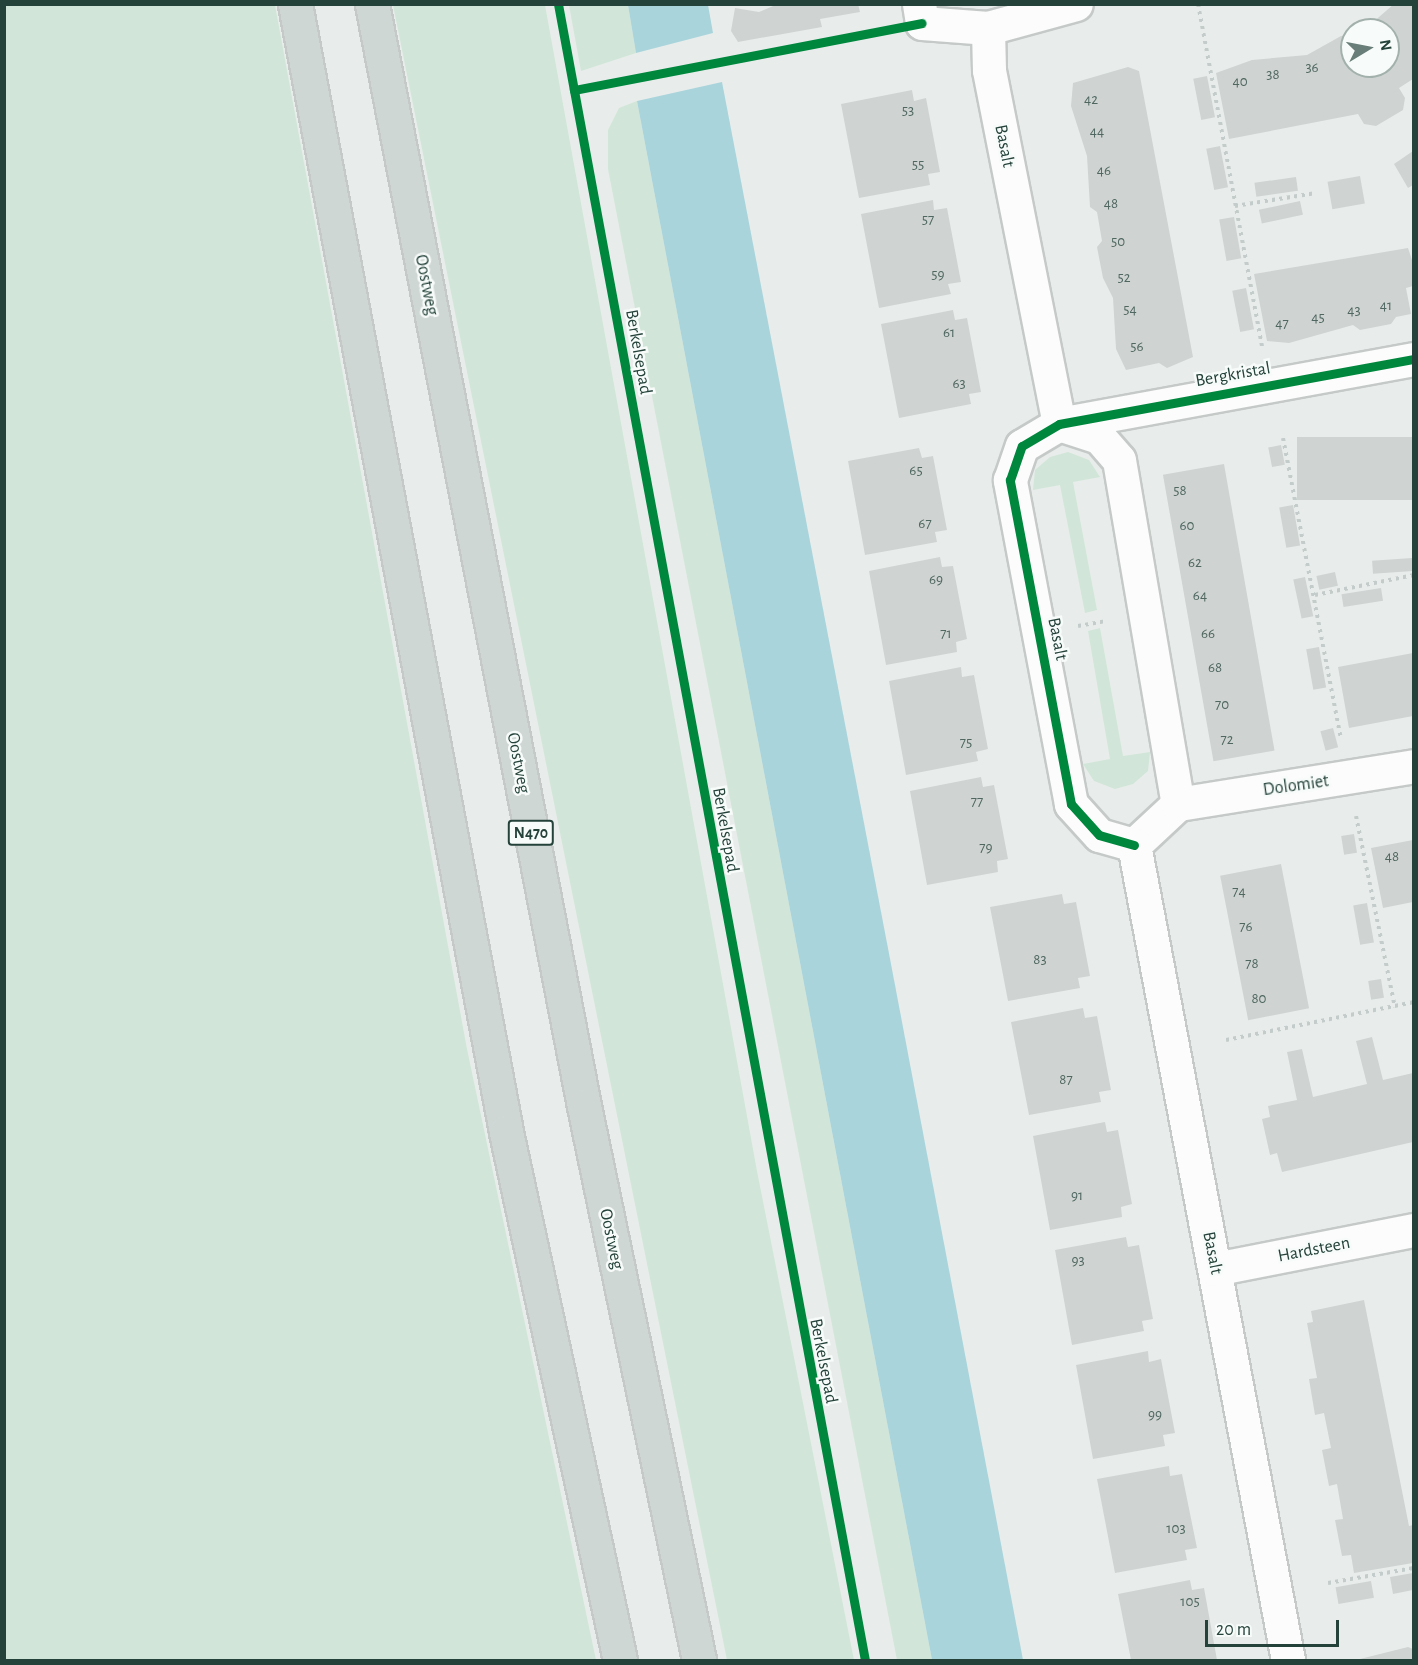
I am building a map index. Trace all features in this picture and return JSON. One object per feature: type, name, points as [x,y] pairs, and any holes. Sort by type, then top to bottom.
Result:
[{"type":"main road","points":[[295,4],[506,1132],[620,1660]]},
{"type":"main road","name":"Oostweg","points":[[372,4],[584,1106],[699,1660]]},
{"type":"street","points":[[919,4],[922,23],[988,28],[1076,4]]},
{"type":"street","name":"Basalt","points":[[988,28],[989,70],[1059,424],[1022,446],[1011,480],[1039,633],[1071,804],[1099,835],[1134,845],[1288,1660]]},
{"type":"street","name":"Bergkristal","points":[[1059,424],[1413,359]]},
{"type":"street","points":[[1059,424],[1099,437],[1119,460],[1178,804],[1134,845]]},
{"type":"street","name":"Dolomiet","points":[[1178,804],[1348,779],[1413,766]]},
{"type":"street","name":"Hardsteen","points":[[1215,1269],[1413,1230]]},
{"type":"path","points":[[1198,4],[1269,386]]},
{"type":"path","points":[[1235,207],[1316,193]]},
{"type":"path","points":[[1283,438],[1315,595],[1348,779],[1395,1007]]},
{"type":"path","points":[[1315,595],[1413,575]]},
{"type":"path","points":[[1039,633],[1145,613]]},
{"type":"path","points":[[1226,1040],[1413,1002]]},
{"type":"path","points":[[1329,1583],[1413,1568]]},
{"type":"green space","points":[[4,5],[275,5],[467,1049],[596,1660],[5,1660]]},
{"type":"green space","points":[[393,5],[545,5],[757,1171],[854,1660],[727,1660]]},
{"type":"green space","points":[[569,5],[628,5],[636,53],[581,71]]},
{"type":"green space","points":[[637,101],[932,1660],[897,1660],[608,169],[608,130],[619,108]]},
{"type":"green space","points":[[1068,452],[1089,460],[1100,477],[1073,482],[1097,610],[1085,613],[1060,485],[1033,490],[1035,470],[1050,457]]},
{"type":"green space","points":[[1100,628],[1123,756],[1150,752],[1148,771],[1133,784],[1115,789],[1094,781],[1083,764],[1110,759],[1088,631]]},
{"type":"water","points":[[628,5],[708,5],[713,33],[636,53]]},
{"type":"water","points":[[722,82],[1023,1660],[932,1660],[637,101]]},
{"type":"building","points":[[778,4],[858,4],[860,12],[820,19],[822,27],[738,42],[731,31],[735,8],[759,12]]},
{"type":"building","points":[[1394,4],[1413,4],[1413,79],[1399,88],[1405,98],[1403,110],[1376,126],[1364,124],[1358,114],[1229,139],[1216,73],[1252,60],[1307,55],[1340,37],[1340,78],[1400,78],[1400,18],[1378,18]]},
{"type":"building","points":[[1128,67],[1139,71],[1193,357],[1167,368],[1159,363],[1126,370],[1116,349],[1113,298],[1103,278],[1097,247],[1102,241],[1097,212],[1090,207],[1087,156],[1071,106],[1073,83]]},
{"type":"building","points":[[1207,76],[1215,117],[1201,120],[1193,79]]},
{"type":"building","points":[[912,90],[914,101],[926,98],[940,172],[928,174],[930,185],[859,198],[841,104]]},
{"type":"building","points":[[1220,146],[1228,187],[1214,190],[1206,149]]},
{"type":"building","points":[[1413,151],[1413,185],[1408,188],[1394,164]]},
{"type":"building","points":[[1360,176],[1365,204],[1332,209],[1328,182]]},
{"type":"building","points":[[1296,177],[1298,191],[1256,197],[1254,183]]},
{"type":"building","points":[[933,200],[934,210],[947,208],[961,282],[948,284],[951,294],[879,308],[861,214]]},
{"type":"building","points":[[1300,201],[1303,215],[1262,223],[1259,210]]},
{"type":"building","points":[[1234,217],[1241,258],[1227,261],[1219,220]]},
{"type":"building","points":[[1408,248],[1413,263],[1413,286],[1406,288],[1411,314],[1396,317],[1391,324],[1360,330],[1353,325],[1289,343],[1267,341],[1254,274]]},
{"type":"building","points":[[1246,288],[1254,329],[1240,332],[1232,291]]},
{"type":"building","points":[[953,310],[955,320],[967,318],[981,392],[969,394],[971,404],[899,418],[881,324]]},
{"type":"building","points":[[1297,437],[1413,437],[1413,500],[1297,500]]},
{"type":"building","points":[[1281,445],[1285,465],[1272,467],[1268,447]]},
{"type":"building","points":[[919,448],[922,458],[933,456],[947,530],[935,532],[937,542],[865,555],[848,461]]},
{"type":"building","points":[[1224,464],[1275,751],[1213,761],[1163,475]]},
{"type":"building","points":[[1293,505],[1300,545],[1286,548],[1279,507]]},
{"type":"building","points":[[940,557],[942,567],[953,566],[967,639],[956,642],[957,652],[886,665],[869,571]]},
{"type":"building","points":[[1412,558],[1413,571],[1373,574],[1372,561]]},
{"type":"building","points":[[1335,572],[1338,586],[1319,590],[1316,576]]},
{"type":"building","points":[[1305,577],[1313,616],[1302,619],[1293,579]]},
{"type":"building","points":[[1381,588],[1383,601],[1344,607],[1341,594]]},
{"type":"building","points":[[1319,647],[1326,687],[1313,690],[1306,649]]},
{"type":"building","points":[[1413,653],[1413,716],[1349,728],[1338,667]]},
{"type":"building","points":[[961,667],[962,677],[974,675],[988,749],[976,752],[978,761],[906,775],[889,681]]},
{"type":"building","points":[[1333,728],[1338,747],[1326,751],[1320,731]]},
{"type":"building","points":[[981,777],[983,787],[994,785],[1008,859],[997,861],[998,872],[927,885],[910,791]]},
{"type":"building","points":[[1354,834],[1357,853],[1344,855],[1341,836]]},
{"type":"building","points":[[1413,840],[1413,902],[1383,908],[1371,848]]},
{"type":"building","points":[[1281,864],[1309,1008],[1248,1020],[1220,876]]},
{"type":"building","points":[[1062,894],[1064,904],[1076,902],[1090,976],[1078,978],[1080,988],[1008,1001],[990,907]]},
{"type":"building","points":[[1367,903],[1374,942],[1360,945],[1353,905]]},
{"type":"building","points":[[1381,979],[1384,998],[1371,1000],[1368,981]]},
{"type":"building","points":[[1083,1008],[1085,1018],[1097,1016],[1111,1090],[1099,1092],[1101,1102],[1029,1115],[1011,1022]]},
{"type":"building","points":[[1372,1037],[1383,1080],[1413,1073],[1413,1142],[1282,1172],[1277,1153],[1270,1155],[1262,1119],[1270,1117],[1268,1106],[1297,1100],[1287,1052],[1302,1049],[1313,1097],[1367,1084],[1356,1041]]},
{"type":"building","points":[[1105,1122],[1107,1132],[1118,1130],[1132,1204],[1121,1207],[1122,1217],[1050,1230],[1033,1136]]},
{"type":"building","points":[[1126,1237],[1128,1247],[1139,1245],[1153,1319],[1142,1321],[1144,1331],[1072,1345],[1055,1250]]},
{"type":"building","points":[[1364,1300],[1409,1526],[1413,1525],[1413,1563],[1354,1573],[1351,1555],[1342,1556],[1335,1520],[1343,1519],[1337,1484],[1329,1486],[1322,1450],[1331,1448],[1324,1413],[1315,1415],[1309,1379],[1317,1378],[1307,1323],[1313,1322],[1311,1311]]},
{"type":"building","points":[[1148,1351],[1149,1362],[1161,1359],[1175,1433],[1163,1435],[1165,1446],[1093,1459],[1076,1365]]},
{"type":"building","points":[[1169,1466],[1170,1476],[1182,1474],[1197,1548],[1185,1550],[1187,1560],[1115,1573],[1097,1479]]},
{"type":"building","points":[[1413,1573],[1413,1590],[1393,1594],[1390,1577]]},
{"type":"building","points":[[1190,1580],[1192,1590],[1204,1588],[1217,1660],[1131,1660],[1118,1594]]},
{"type":"building","points":[[1371,1581],[1374,1598],[1338,1604],[1336,1587]]},
{"type":"building","points":[[1408,1647],[1413,1649],[1413,1660],[1356,1660]]},
{"type":"cycle path","name":"Berkelsepad","points":[[558,4],[865,1660]]},
{"type":"cycle path","points":[[574,90],[922,23]]},
{"type":"cycle path","points":[[1134,845],[1099,835],[1071,804],[1010,480],[1022,446],[1059,424],[1414,359]]}]
